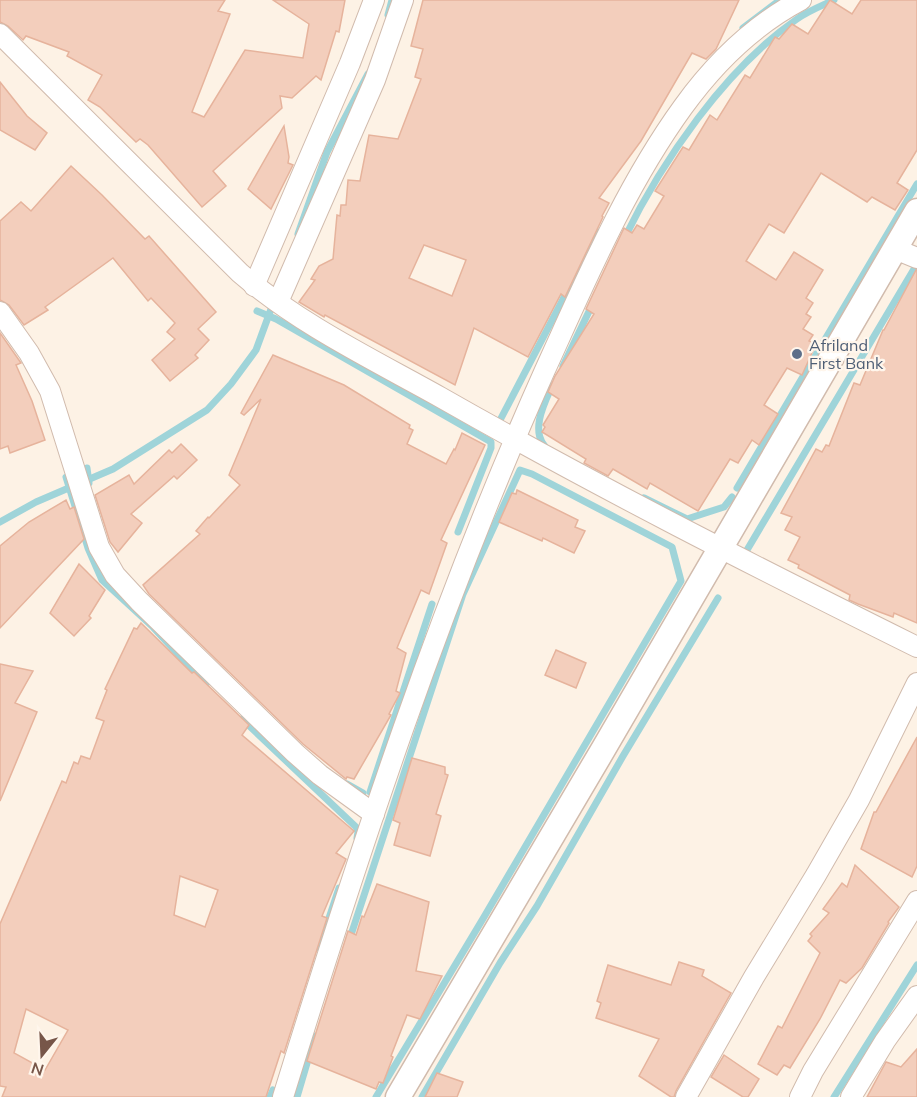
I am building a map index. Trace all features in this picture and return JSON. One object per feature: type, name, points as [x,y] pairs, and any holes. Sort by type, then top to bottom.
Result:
[{"type":"street","points":[[254,286],[350,63],[374,0]]},
{"type":"street","points":[[278,302],[375,80],[403,0]]},
{"type":"street","points":[[283,1097],[374,814],[450,601],[514,439],[592,265],[647,160],[684,105],[720,62],[756,27],[801,0]]},
{"type":"street","points":[[0,34],[254,286],[316,327],[514,439],[720,549],[917,647]]},
{"type":"street","points":[[398,1097],[720,549],[906,254],[917,211]]},
{"type":"street","points":[[0,312],[29,353],[50,392],[99,547],[116,575],[139,601],[295,753],[320,775],[374,814]]},
{"type":"street","points":[[686,1097],[754,976],[859,800],[917,683]]},
{"type":"street","points":[[800,1097],[813,1071],[917,901]]},
{"type":"street","points":[[851,1097],[885,1041],[917,996]]},
{"type":"building","points":[[0,0],[225,0],[218,11],[230,14],[192,112],[204,117],[245,50],[303,58],[309,24],[273,0],[345,0],[339,32],[336,31],[321,80],[316,76],[292,98],[280,96],[282,108],[213,171],[226,186],[202,207],[148,145],[140,139],[136,142],[100,107],[88,100],[102,75],[67,56],[69,52],[26,36],[23,40],[0,22]]},
{"type":"building","points":[[423,0],[739,0],[716,49],[706,59],[692,53],[641,141],[599,198],[609,203],[603,217],[565,297],[561,294],[528,357],[474,328],[455,385],[299,302],[315,280],[311,279],[319,266],[333,259],[337,215],[340,216],[341,205],[346,205],[348,180],[360,181],[369,135],[398,139],[421,79],[415,77],[423,49],[411,46]],"holes":[[[424,245],[466,260],[452,296],[409,278]]]},
{"type":"building","points":[[830,0],[852,14],[861,0],[917,0],[917,150],[897,183],[908,190],[895,210],[872,197],[867,202],[821,173],[784,233],[769,224],[746,261],[776,280],[794,252],[823,270],[806,298],[813,303],[806,314],[811,317],[803,329],[813,335],[809,341],[816,344],[802,375],[787,368],[764,405],[778,414],[759,445],[752,440],[738,463],[730,459],[698,511],[650,483],[647,489],[613,469],[608,476],[584,463],[586,459],[542,432],[545,427],[543,425],[559,399],[548,392],[555,376],[594,314],[586,309],[624,228],[632,233],[637,225],[644,229],[664,196],[655,191],[683,147],[689,150],[710,115],[717,120],[745,75],[750,78],[775,37],[779,39],[792,24],[808,34]]},
{"type":"building","points":[[0,82],[27,116],[47,133],[35,150],[0,130]]},
{"type":"building","points":[[284,126],[288,163],[293,165],[271,209],[248,189]]},
{"type":"building","points":[[71,166],[145,239],[149,236],[216,312],[198,329],[209,340],[195,355],[198,358],[170,381],[152,360],[175,339],[167,332],[175,323],[151,298],[148,301],[113,258],[45,307],[48,310],[24,325],[9,305],[0,300],[0,221],[21,202],[31,211]]},
{"type":"building","points":[[916,270],[917,623],[894,613],[893,617],[849,600],[850,595],[798,568],[799,565],[788,560],[800,537],[785,530],[792,517],[781,513],[816,449],[822,452],[826,445],[829,446],[854,383],[860,385],[883,330]]},
{"type":"building","points":[[0,333],[21,363],[16,365],[32,401],[45,440],[10,453],[8,446],[0,449]]},
{"type":"building","points":[[273,355],[344,385],[410,425],[409,428],[413,430],[407,444],[446,464],[462,433],[485,445],[441,540],[447,543],[429,594],[421,590],[397,648],[406,653],[396,691],[400,693],[389,714],[391,715],[354,779],[347,777],[346,779],[303,744],[149,594],[143,585],[200,534],[196,531],[240,485],[229,475],[261,399],[244,415],[241,413]]},
{"type":"building","points":[[181,444],[197,460],[177,479],[174,476],[131,514],[142,523],[118,552],[110,542],[95,495],[129,475],[134,484],[169,450],[172,453]]},
{"type":"building","points":[[517,490],[578,520],[575,527],[585,531],[574,553],[543,538],[542,541],[499,522],[512,493],[516,494]]},
{"type":"building","points":[[66,500],[70,509],[74,507],[84,539],[0,628],[0,546],[29,522]]},
{"type":"building","points":[[79,564],[105,590],[89,616],[91,618],[74,636],[50,613]]},
{"type":"building","points":[[141,623],[192,673],[194,672],[249,725],[242,735],[354,831],[336,853],[346,859],[322,916],[327,918],[284,1053],[281,1051],[266,1097],[2,1097],[6,1087],[0,1086],[0,924],[62,781],[66,783],[74,762],[78,764],[81,756],[90,759],[104,721],[96,718],[107,690],[105,689],[134,628],[137,629]],"holes":[[[180,876],[218,890],[205,927],[174,915]],[[26,1009],[68,1030],[45,1070],[14,1053]]]},
{"type":"building","points":[[556,650],[586,663],[576,688],[545,675]]},
{"type":"building","points":[[0,664],[33,671],[15,703],[37,712],[0,801]]},
{"type":"building","points":[[917,737],[917,866],[912,877],[861,849],[874,812]]},
{"type":"building","points":[[412,758],[445,767],[445,774],[448,775],[436,814],[441,816],[430,856],[394,845],[400,823],[393,820]]},
{"type":"building","points":[[855,865],[899,907],[862,968],[846,983],[840,980],[820,1019],[790,1068],[784,1065],[777,1075],[758,1064],[778,1026],[782,1028],[820,953],[808,941],[812,936],[810,934],[829,913],[823,909],[842,883],[847,887]]},
{"type":"building","points":[[377,884],[429,902],[416,971],[442,976],[420,1019],[407,1015],[383,1083],[379,1082],[376,1089],[307,1061],[348,931],[356,935]]},
{"type":"building","points":[[679,962],[704,970],[702,976],[731,993],[674,1097],[671,1097],[639,1076],[659,1039],[596,1018],[601,1003],[597,1001],[608,965],[671,985]]},
{"type":"building","points":[[917,1049],[917,1097],[867,1097],[886,1062],[901,1067]]},
{"type":"building","points":[[724,1055],[759,1079],[748,1097],[743,1097],[711,1077]]},
{"type":"building","points":[[437,1073],[463,1082],[457,1097],[425,1097]]},
{"type":"waterway","points":[[388,15],[392,0]]},
{"type":"waterway","points":[[743,28],[780,0]]},
{"type":"waterway","points":[[624,239],[639,209],[676,148],[721,90],[770,40],[801,16],[834,0]]},
{"type":"waterway","points":[[298,234],[327,152],[368,74]]},
{"type":"waterway","points":[[737,488],[917,184]]},
{"type":"waterway","points":[[497,426],[598,232]]},
{"type":"waterway","points":[[747,550],[917,264]]},
{"type":"waterway","points":[[0,522],[36,502],[113,469],[207,410],[231,384],[256,350],[274,301]]},
{"type":"waterway","points":[[563,366],[593,303]]},
{"type":"waterway","points":[[257,311],[276,319],[491,442],[491,448],[458,532]]},
{"type":"waterway","points":[[546,448],[541,441],[539,426],[542,409],[552,386]]},
{"type":"waterway","points":[[87,468],[89,483]]},
{"type":"waterway","points":[[349,941],[463,594],[520,470],[532,474],[672,547],[681,581],[376,1097]]},
{"type":"waterway","points":[[66,477],[88,548],[102,580],[153,627],[206,684]]},
{"type":"waterway","points":[[644,498],[687,519],[724,507],[732,497]]},
{"type":"waterway","points":[[422,1097],[718,598]]},
{"type":"waterway","points":[[370,792],[432,604]]},
{"type":"waterway","points":[[242,719],[356,827],[357,838]]},
{"type":"waterway","points":[[347,784],[363,793]]},
{"type":"waterway","points":[[319,948],[339,888]]},
{"type":"waterway","points":[[834,1097],[917,965]]},
{"type":"waterway","points":[[297,1097],[315,1036]]},
{"type":"waterway","points":[[270,1097],[273,1090]]},
{"type":"place","name":"Afriland First Bank","points":[[797,354]]}]
